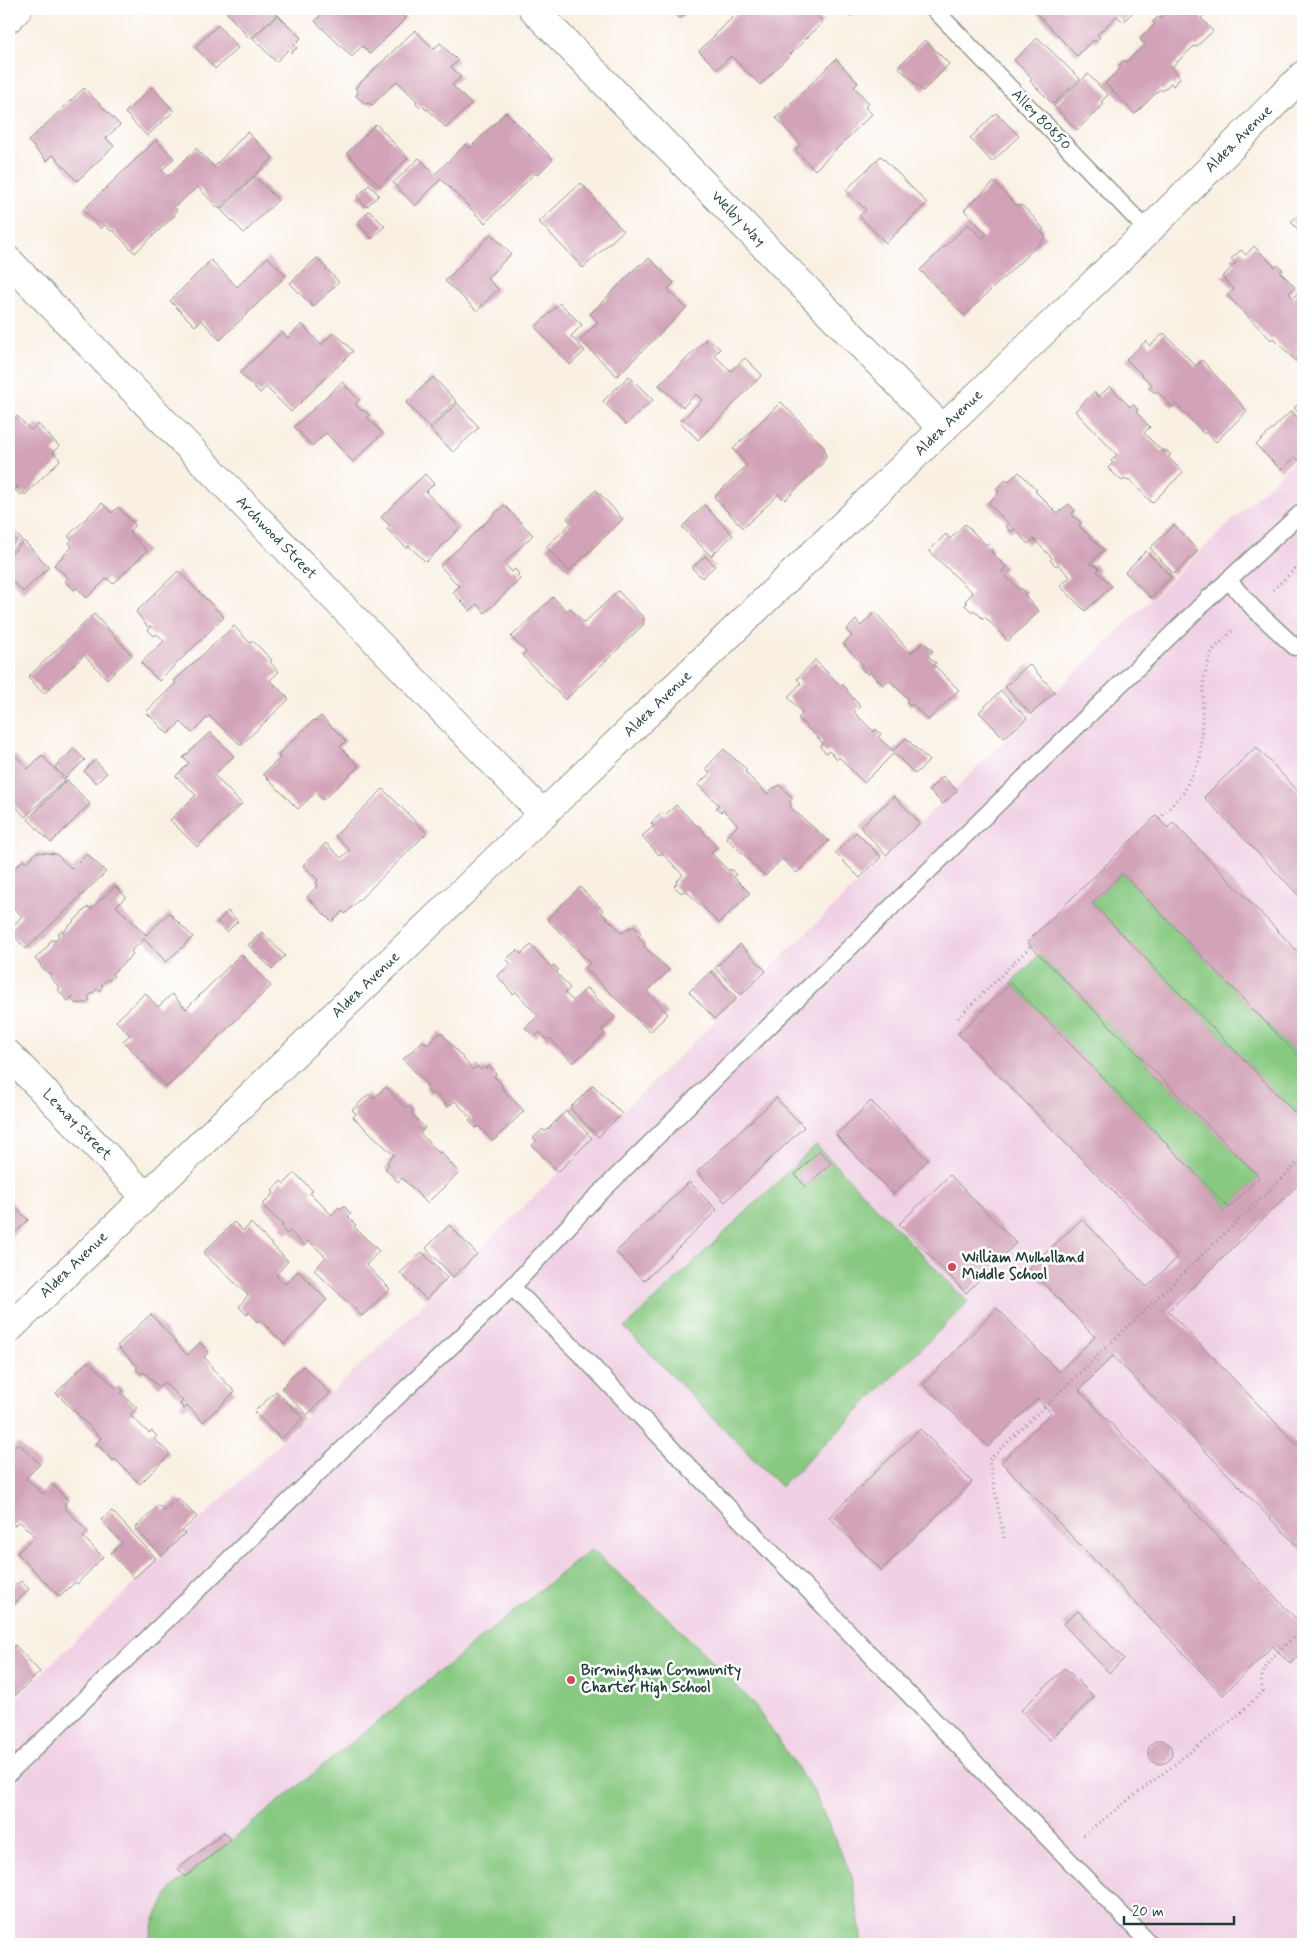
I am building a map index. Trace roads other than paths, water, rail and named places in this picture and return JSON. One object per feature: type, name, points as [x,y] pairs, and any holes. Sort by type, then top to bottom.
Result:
[{"type":"street","points":[[9,18],[18,9]]},
{"type":"street","name":"Welby Way","points":[[533,9],[943,429]]},
{"type":"street","name":"Aldea Avenue","points":[[9,1329],[1148,231],[1303,75]]},
{"type":"street","name":"Archwood Street","points":[[9,261],[544,815]]},
{"type":"street","name":"Lemay Street","points":[[9,1055],[145,1196]]},
{"type":"lane","name":"Alley 80850","points":[[934,9],[1148,231]]},
{"type":"lane","points":[[9,1773],[512,1287],[590,1203],[709,1085],[1228,580],[1303,511]]},
{"type":"lane","points":[[1228,580],[1254,609],[1300,646]]},
{"type":"lane","points":[[512,1287],[1150,1944]]},
{"type":"place","name":"William Mulholland Middle School","points":[[952,1267]]},
{"type":"place","name":"Birmingham Community Charter High School","points":[[571,1680]]}]
